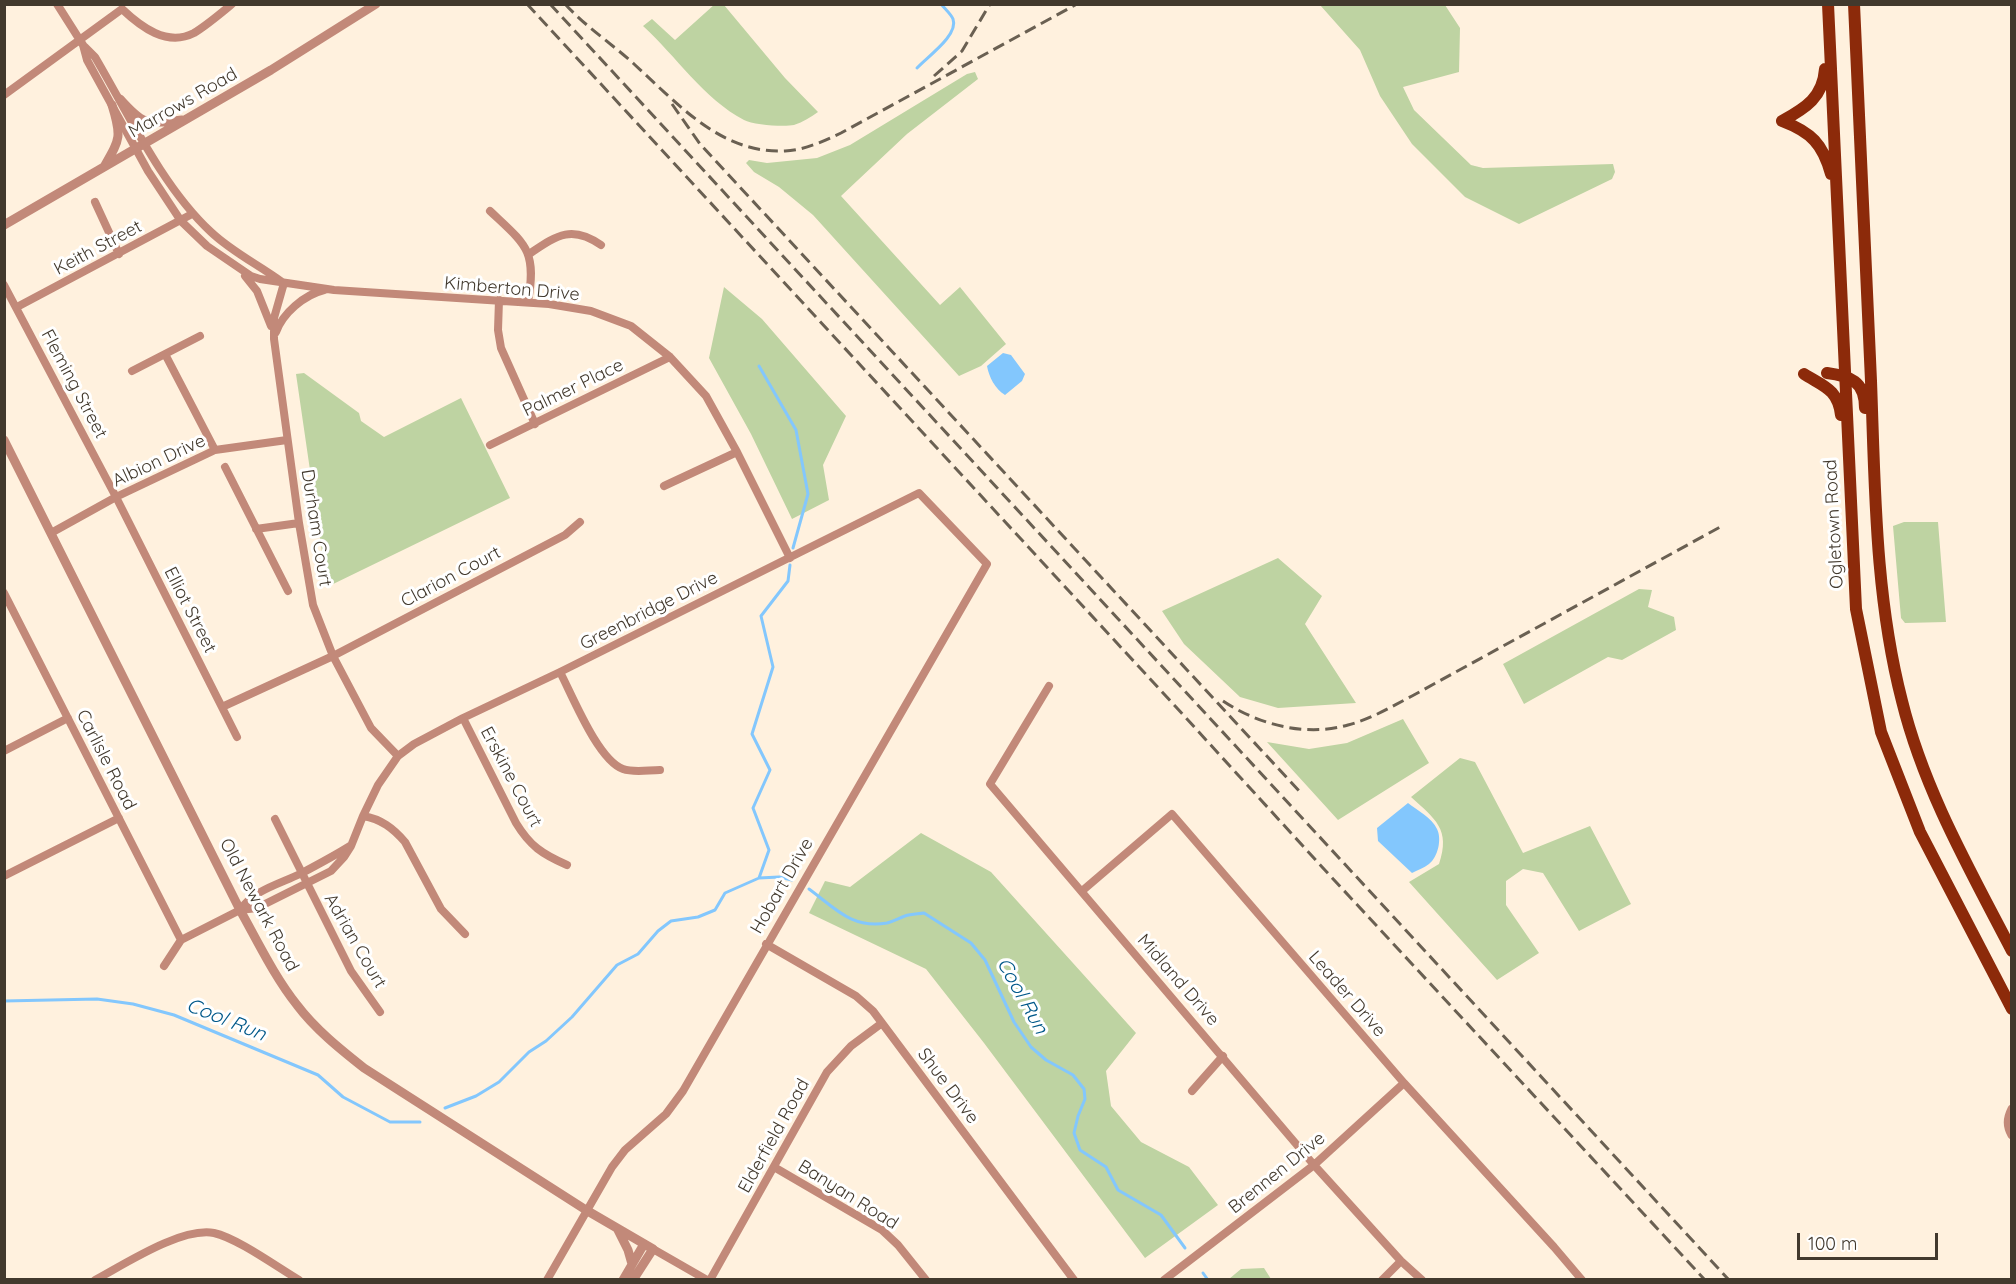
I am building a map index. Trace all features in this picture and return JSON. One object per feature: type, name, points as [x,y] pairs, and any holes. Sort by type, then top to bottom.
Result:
[{"type":"main road","name":"Ogletown Road","points":[[1828,4],[1856,609],[1881,732],[1920,832],[2012,1010]]},
{"type":"main road","points":[[1854,4],[1875,498],[1887,632],[1894,671],[1912,736],[1944,817],[2012,951]]},
{"type":"main road","points":[[1830,47],[1825,64],[1824,83],[1820,92],[1798,112],[1782,121],[1800,128],[1820,146],[1827,159],[1837,198]]},
{"type":"main road","points":[[1827,373],[1845,376],[1862,390],[1865,399],[1867,465],[1875,498]]},
{"type":"main road","points":[[1804,374],[1826,386],[1840,404],[1849,456]]},
{"type":"street","points":[[57,4],[81,43],[95,57],[116,102],[119,135],[104,168]]},
{"type":"street","points":[[4,95],[81,43],[122,7],[138,25],[159,36],[176,37],[192,34],[232,4]]},
{"type":"street","name":"Marrows Road","points":[[4,225],[326,38],[376,4]]},
{"type":"street","points":[[116,102],[148,123],[187,119]]},
{"type":"street","name":"Kimberton Drive","points":[[116,102],[192,214],[213,235],[284,283]]},
{"type":"street","name":"Kimberton Drive","points":[[116,102],[136,149],[181,221],[207,246],[251,276],[328,290],[567,306],[630,326],[670,357],[706,396],[790,558]]},
{"type":"street","points":[[95,202],[119,254]]},
{"type":"street","points":[[490,211],[517,237],[529,254],[532,277],[528,302]]},
{"type":"street","name":"Keith Street","points":[[17,307],[192,214]]},
{"type":"street","points":[[529,254],[559,236],[567,234],[584,234],[602,245]]},
{"type":"street","points":[[233,265],[257,291],[269,318],[274,339]]},
{"type":"street","name":"Durham Court","points":[[284,283],[274,318],[274,339],[299,523],[313,605],[333,656],[371,728],[399,756]]},
{"type":"street","name":"Fleming Street","points":[[4,285],[116,497]]},
{"type":"street","points":[[274,339],[282,320],[289,312],[315,292],[328,290]]},
{"type":"street","points":[[499,300],[498,330],[501,348],[535,424]]},
{"type":"street","points":[[132,371],[200,336]]},
{"type":"street","points":[[165,354],[215,450]]},
{"type":"street","name":"Palmer Place","points":[[490,445],[670,357]]},
{"type":"street","name":"Old Newark Road","points":[[4,440],[240,910],[281,984],[298,1007],[333,1043],[364,1068],[586,1210],[649,1246]]},
{"type":"street","name":"Albion Drive","points":[[51,533],[116,497],[215,450],[288,440]]},
{"type":"street","points":[[664,486],[737,452]]},
{"type":"street","points":[[225,466],[288,591]]},
{"type":"street","name":"Greenbridge Drive","points":[[240,910],[258,908],[331,871],[351,846],[378,785],[399,756],[414,744],[919,494],[987,564]]},
{"type":"street","name":"Elliot Street","points":[[116,497],[237,737]]},
{"type":"street","name":"Clarion Court","points":[[222,707],[333,656],[565,535],[580,522]]},
{"type":"street","points":[[256,529],[299,523]]},
{"type":"street","name":"Hobart Drive","points":[[547,1280],[612,1167],[625,1150],[666,1114],[674,1104],[987,564]]},
{"type":"street","name":"Carlisle Road","points":[[4,593],[181,940]]},
{"type":"street","points":[[4,616],[13,611]]},
{"type":"street","points":[[560,672],[605,756],[622,769],[660,770]]},
{"type":"street","name":"Midland Drive","points":[[1049,686],[990,784],[1314,1165],[1422,1280]]},
{"type":"street","points":[[4,751],[68,718]]},
{"type":"street","name":"Erskine Court","points":[[463,718],[526,839],[548,857],[567,865]]},
{"type":"street","name":"Leader Drive","points":[[1082,891],[1172,814],[1404,1083],[1554,1246],[1582,1280]]},
{"type":"street","points":[[363,816],[376,818],[405,842],[441,909],[465,934]]},
{"type":"street","points":[[4,876],[119,818]]},
{"type":"street","name":"Adrian Court","points":[[275,819],[351,971],[380,1012]]},
{"type":"street","points":[[164,966],[181,940],[240,910],[256,894],[351,846]]},
{"type":"street","name":"Shue Drive","points":[[766,944],[866,1004],[1074,1280]]},
{"type":"street","name":"Elderfield Road","points":[[709,1280],[827,1072],[851,1046],[882,1023]]},
{"type":"street","points":[[1192,1091],[1223,1056]]},
{"type":"street","name":"Brennen Drive","points":[[1164,1280],[1314,1165],[1404,1083]]},
{"type":"street","points":[[2012,1109],[2008,1119],[2008,1128],[2012,1135]]},
{"type":"street","name":"Banyan Road","points":[[774,1167],[882,1230],[898,1245],[926,1280]]},
{"type":"street","points":[[617,1228],[632,1264]]},
{"type":"street","points":[[95,1280],[171,1241],[197,1232],[213,1233],[231,1240],[299,1280]]},
{"type":"street","points":[[649,1246],[709,1280]]},
{"type":"street","points":[[623,1280],[632,1264],[649,1246]]},
{"type":"street","points":[[633,1280],[649,1246]]},
{"type":"street","points":[[1382,1280],[1401,1260]]},
{"type":"street","points":[[277,1280],[283,1270]]},
{"type":"green space","points":[[715,4],[724,5],[785,78],[818,112],[810,118],[789,126],[748,122],[716,101],[643,26],[652,19],[675,40]]},
{"type":"green space","points":[[1320,5],[1445,5],[1460,28],[1459,72],[1403,87],[1414,110],[1471,165],[1483,168],[1613,164],[1615,172],[1612,179],[1519,224],[1465,197],[1412,144],[1380,96],[1360,50]]},
{"type":"green space","points":[[975,72],[978,79],[907,134],[841,196],[940,305],[960,287],[1006,344],[981,366],[959,376],[813,215],[779,187],[754,172],[746,163],[749,160],[767,163],[817,158],[850,145],[967,74]]},
{"type":"green space","points":[[724,287],[762,319],[846,416],[823,465],[829,500],[792,519],[751,434],[709,358]]},
{"type":"green space","points":[[304,373],[359,413],[361,421],[384,437],[461,398],[510,498],[327,587],[296,374]]},
{"type":"green space","points":[[1904,522],[1938,522],[1946,622],[1905,623],[1901,618],[1893,526]]},
{"type":"green space","points":[[1278,558],[1322,596],[1305,624],[1356,703],[1278,708],[1240,697],[1184,644],[1162,611]]},
{"type":"green space","points":[[1639,589],[1652,590],[1648,607],[1674,617],[1676,630],[1622,660],[1608,657],[1524,704],[1503,664]]},
{"type":"green space","points":[[1403,719],[1429,763],[1338,820],[1267,742],[1309,749],[1347,743]]},
{"type":"green space","points":[[1460,758],[1475,762],[1523,853],[1590,826],[1631,904],[1579,931],[1543,873],[1523,869],[1506,881],[1506,905],[1539,953],[1497,980],[1409,882],[1439,864],[1443,842],[1439,826],[1411,797]]},
{"type":"green space","points":[[921,833],[991,872],[1136,1033],[1106,1071],[1111,1106],[1141,1142],[1189,1167],[1218,1205],[1145,1258],[926,969],[809,913],[825,881],[850,887]]},
{"type":"green space","points":[[1264,1268],[1271,1279],[1229,1279],[1241,1269]]},
{"type":"water","points":[[1003,353],[1011,355],[1025,374],[1022,381],[1005,395],[993,382],[987,366]]},
{"type":"water","points":[[1408,803],[1432,821],[1439,838],[1437,852],[1432,861],[1412,873],[1378,841],[1377,828]]},
{"type":"waterway","points":[[917,68],[947,39],[954,25],[953,19],[941,4]]},
{"type":"waterway","points":[[759,366],[796,430],[808,494],[793,548]]},
{"type":"waterway","points":[[759,878],[769,850],[753,808],[770,770],[752,734],[773,667],[761,616],[788,581],[790,565]]},
{"type":"waterway","name":"Cool Run","points":[[445,1108],[476,1096],[499,1082],[529,1052],[546,1041],[572,1017],[617,965],[638,954],[658,931],[671,921],[698,917],[715,910],[725,893],[759,878],[779,877],[792,880]]},
{"type":"waterway","name":"Cool Run","points":[[809,889],[853,920],[874,924],[887,923],[907,915],[924,913],[971,943],[985,960],[1014,1022],[1031,1047],[1046,1060],[1073,1075],[1084,1089],[1085,1099],[1074,1133],[1080,1150],[1106,1167],[1118,1190],[1161,1215],[1185,1248]]},
{"type":"waterway","name":"Cool Run","points":[[4,1001],[97,999],[133,1004],[174,1015],[318,1075],[343,1097],[390,1122],[420,1122]]},
{"type":"waterway","name":"Cool Run","points":[[1203,1273],[1208,1280]]},
{"type":"railway","points":[[527,4],[1705,1280]]},
{"type":"railway","points":[[550,4],[1729,1280]]},
{"type":"railway","points":[[565,4],[702,124],[741,144],[762,150],[785,151],[807,147],[841,133],[1077,4]]},
{"type":"railway","points":[[934,76],[962,51],[990,4]]},
{"type":"railway","points":[[672,104],[700,144],[1301,793]]},
{"type":"railway","points":[[1223,701],[1252,717],[1299,729],[1316,730],[1356,722],[1412,696],[1722,526]]}]
